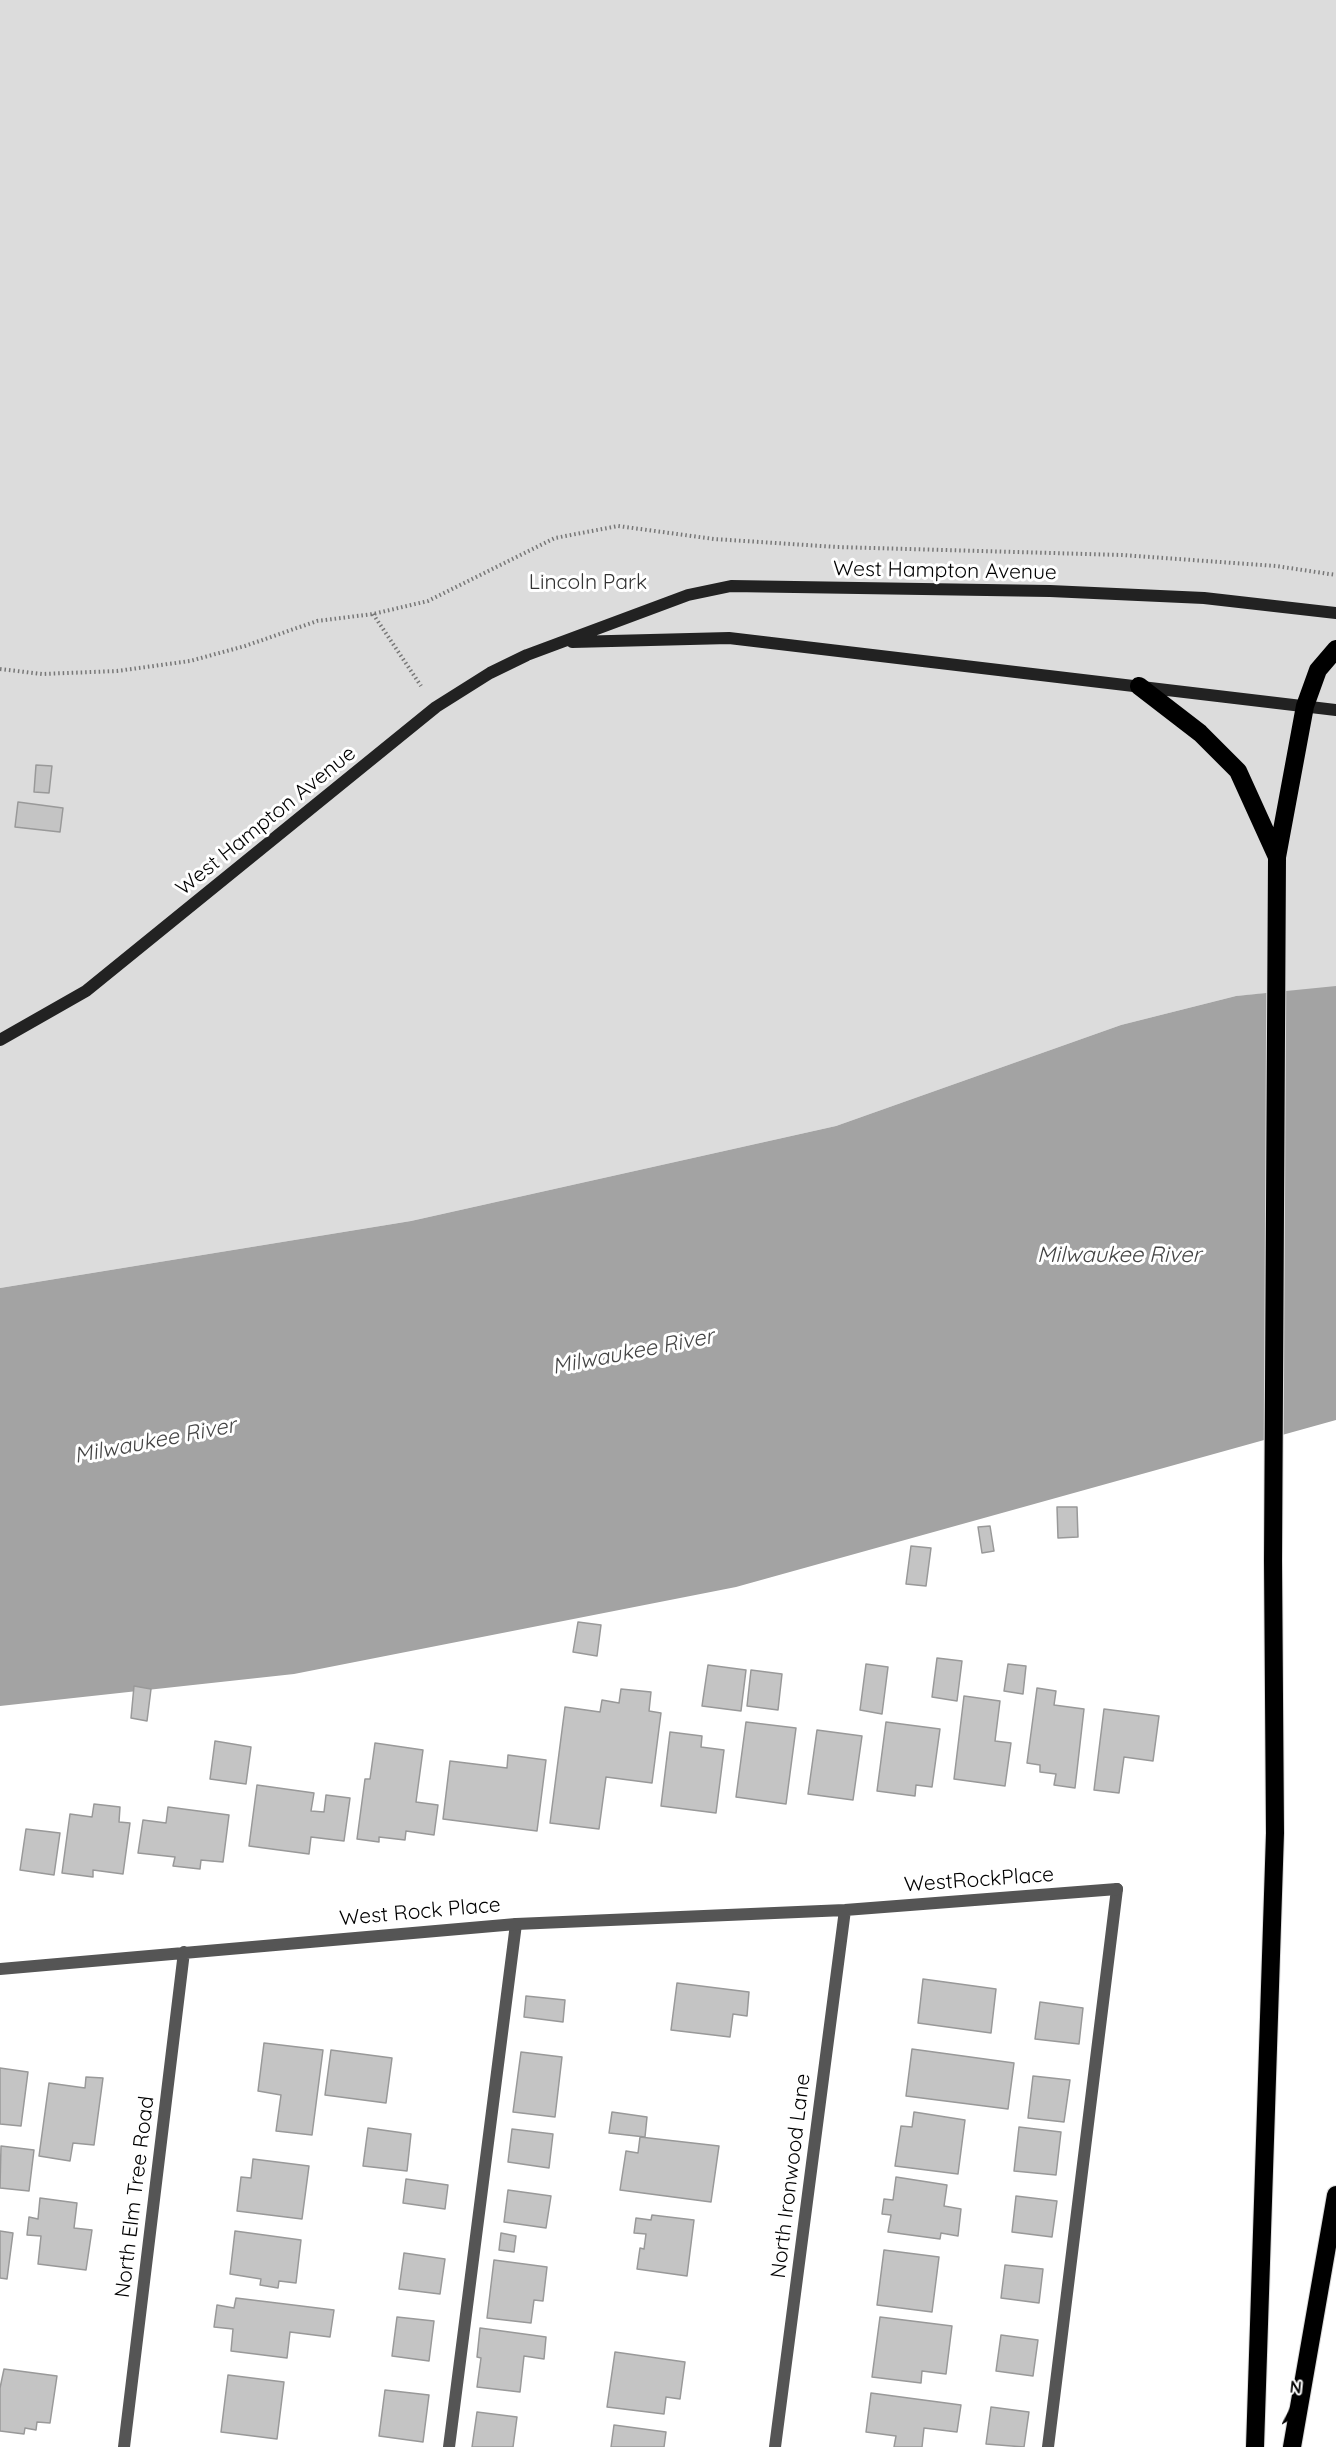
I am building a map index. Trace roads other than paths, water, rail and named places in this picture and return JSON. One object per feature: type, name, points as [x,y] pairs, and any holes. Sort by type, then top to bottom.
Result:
[{"type":"highway","points":[[1255,2447],[1275,1833],[1273,1560],[1277,857],[1305,706],[1318,670],[1336,649]]},
{"type":"highway","points":[[1138,686],[1200,733],[1238,771],[1277,857]]},
{"type":"highway","points":[[1292,2447],[1336,2195]]},
{"type":"main road","name":"West Hampton Avenue","points":[[0,1040],[86,992],[436,707],[490,673],[688,595],[731,586],[1050,591],[1192,597],[1336,613]]},
{"type":"main road","name":"West Hampton Avenue","points":[[562,643],[729,638],[1336,710]]},
{"type":"street","name":"WestRockPlace","points":[[845,1910],[1117,1889],[1048,2447]]},
{"type":"street","name":"West Rock Place","points":[[0,1969],[516,1924],[845,1910]]},
{"type":"street","name":"North Ironwood Lane","points":[[775,2447],[845,1910]]},
{"type":"street","points":[[449,2447],[516,1924]]},
{"type":"street","name":"North Elm Tree Road","points":[[124,2447],[184,1952]]},
{"type":"water","name":"Milwaukee River","points":[[1336,986],[1336,1420],[736,1587],[294,1674],[0,1706],[0,1288],[411,1221],[836,1126],[1121,1025],[1236,996]]},
{"type":"park label","name":"Lincoln Park","points":[[588,583]]}]
